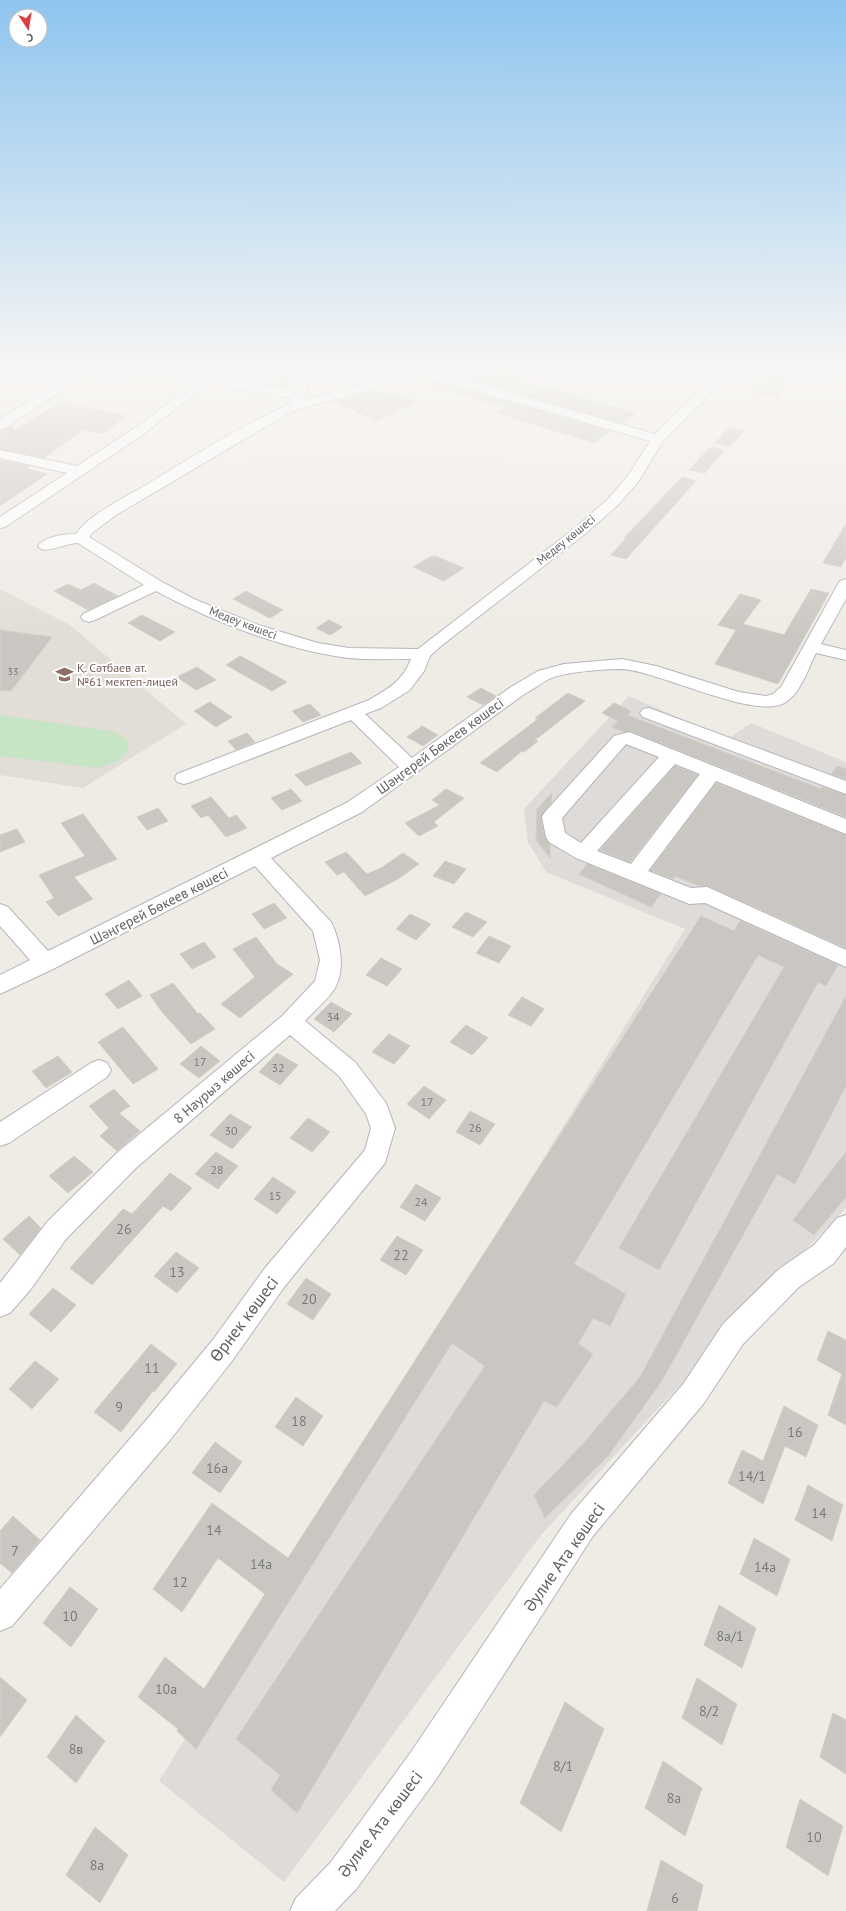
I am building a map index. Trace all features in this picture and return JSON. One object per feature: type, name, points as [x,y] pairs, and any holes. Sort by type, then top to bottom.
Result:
[{"type":"street","points":[[38,462],[79,471]]},
{"type":"street","points":[[0,524],[92,462]]},
{"type":"street","points":[[46,546],[65,539],[81,538],[86,530],[111,512],[194,462]]},
{"type":"street","name":"Медеу көшесі","points":[[184,778],[374,704],[404,686],[415,671],[422,654],[580,531],[613,502],[633,479],[644,462]]},
{"type":"street","name":"Медеу көшесі","points":[[81,538],[156,585],[188,602],[249,627],[316,648],[348,653],[422,654]]},
{"type":"street","name":"Шәңгерей Бөкеев көшесі","points":[[0,985],[355,807],[517,690],[544,675],[564,669],[622,664],[650,670],[737,697],[766,701],[778,699],[788,690],[810,647],[846,584]]},
{"type":"street","points":[[88,617],[156,585]]},
{"type":"street","points":[[810,647],[846,655]]},
{"type":"street","points":[[354,712],[383,743],[411,768]]},
{"type":"street","points":[[649,712],[846,788]]},
{"type":"street","points":[[846,827],[629,738],[620,740],[552,817],[556,837],[583,853],[689,896],[707,895],[846,959]]},
{"type":"street","points":[[583,853],[672,755]]},
{"type":"street","points":[[635,874],[712,772]]},
{"type":"street","name":"8 Наурыз көшесі","points":[[0,1304],[21,1280],[57,1230],[127,1160],[290,1022],[325,985],[331,960],[323,928],[258,856]]},
{"type":"street","points":[[0,912],[45,963]]},
{"type":"street","name":"Өрнек көшесі","points":[[0,1614],[163,1423],[222,1351],[275,1277],[376,1155],[383,1128],[377,1110],[347,1069],[290,1022]]},
{"type":"street","points":[[0,1135],[99,1070]]},
{"type":"street","name":"Әулие Ата көшесі","points":[[309,1911],[344,1875],[424,1764],[582,1525],[694,1393],[733,1334],[789,1278],[824,1254],[846,1227]]},
{"type":"shaded area","name":"Қ. Сәтбаев ат. №61 мектеп-лицей","points":[[0,589],[70,625],[186,724],[83,788],[0,775]]},
{"type":"shaded area","points":[[629,696],[728,739],[751,723],[846,762],[846,1208],[802,1253],[541,1535],[284,1882],[159,1781],[685,929],[546,872],[528,842],[524,809]]},
{"type":"green space","points":[[0,715],[111,731],[122,736],[128,742],[129,747],[121,758],[105,766],[97,768],[0,756]]},
{"type":"building","points":[[0,462],[11,462],[30,466],[27,469],[47,474],[0,506]]},
{"type":"building","points":[[696,462],[714,462],[705,473],[689,470]]},
{"type":"building","points":[[682,477],[696,481],[626,559],[611,555],[626,538],[624,538]]},
{"type":"building","points":[[846,524],[846,558],[841,567],[823,563]]},
{"type":"building","points":[[432,556],[464,568],[444,581],[413,567]]},
{"type":"building","points":[[94,583],[118,596],[88,610],[54,591],[68,584],[81,590]]},
{"type":"building","points":[[811,589],[829,593],[778,684],[715,664],[736,630],[718,625],[740,594],[761,600],[743,624],[784,635]]},
{"type":"building","points":[[246,591],[283,610],[270,618],[233,599]]},
{"type":"building","points":[[142,615],[175,632],[160,641],[128,623]]},
{"type":"building","points":[[329,620],[343,627],[330,635],[316,628]]},
{"type":"building","points":[[0,630],[52,637],[11,691],[0,690]]},
{"type":"building","points":[[240,656],[287,682],[272,691],[226,665]]},
{"type":"building","points":[[197,667],[216,680],[196,690],[177,677]]},
{"type":"building","points":[[481,688],[496,696],[483,705],[467,697]]},
{"type":"building","points":[[568,693],[585,701],[535,740],[538,741],[524,752],[522,751],[497,772],[480,763],[538,719],[535,718]]},
{"type":"building","points":[[210,702],[232,717],[216,727],[194,711]]},
{"type":"building","points":[[614,703],[631,711],[627,715],[821,789],[822,787],[846,795],[846,817],[630,731],[624,732],[612,727],[618,721],[602,713]]},
{"type":"building","points":[[310,704],[321,715],[303,722],[292,711]]},
{"type":"building","points":[[422,726],[438,735],[423,746],[407,737]]},
{"type":"building","points":[[247,733],[255,742],[236,750],[228,741]]},
{"type":"building","points":[[351,752],[362,763],[306,786],[295,775]]},
{"type":"building","points":[[675,766],[698,775],[630,862],[600,850]]},
{"type":"building","points":[[837,766],[846,769],[846,779],[831,774]]},
{"type":"building","points":[[716,783],[846,835],[846,948],[708,886],[699,886],[675,876],[673,879],[650,870]]},
{"type":"building","points":[[291,789],[302,801],[282,810],[271,798]]},
{"type":"building","points":[[446,789],[464,798],[434,822],[438,826],[419,836],[405,823],[440,805],[432,800]]},
{"type":"building","points":[[552,793],[551,803],[541,817],[545,837],[550,845],[550,858],[536,840],[537,809]]},
{"type":"building","points":[[211,797],[229,818],[236,815],[247,828],[226,837],[208,815],[201,818],[191,806]]},
{"type":"building","points":[[158,808],[168,821],[147,830],[137,817]]},
{"type":"building","points":[[83,814],[117,859],[74,877],[93,899],[58,916],[46,902],[54,898],[39,875],[85,856],[61,823]]},
{"type":"building","points":[[17,829],[25,842],[0,852],[0,835]]},
{"type":"building","points":[[346,852],[367,874],[381,868],[403,853],[419,864],[398,879],[365,896],[344,872],[337,875],[325,862]]},
{"type":"building","points":[[445,861],[466,869],[454,884],[433,876]]},
{"type":"building","points":[[587,864],[661,894],[651,907],[579,874]]},
{"type":"building","points":[[274,903],[287,918],[264,929],[252,914]]},
{"type":"building","points":[[466,912],[487,922],[473,937],[452,927]]},
{"type":"building","points":[[410,914],[431,924],[416,940],[396,929]]},
{"type":"building","points":[[701,916],[734,931],[740,921],[838,965],[826,986],[818,982],[659,1270],[619,1248],[784,967],[758,955],[574,1264],[626,1294],[610,1326],[593,1318],[578,1344],[593,1354],[557,1407],[544,1401],[297,1813],[271,1790],[280,1775],[236,1739],[485,1366],[452,1343],[196,1749],[177,1731],[178,1729],[138,1697],[165,1657],[204,1689],[265,1594],[218,1558],[182,1612],[153,1589],[212,1503],[288,1558]]},
{"type":"building","points":[[489,936],[511,946],[499,963],[476,953]]},
{"type":"building","points":[[256,937],[277,964],[293,974],[240,1018],[221,1004],[255,977],[233,949]]},
{"type":"building","points":[[204,942],[216,957],[192,969],[180,954]]},
{"type":"building","points":[[381,958],[402,969],[387,986],[366,975]]},
{"type":"building","points":[[129,980],[142,996],[118,1009],[105,994]]},
{"type":"building","points":[[173,983],[198,1014],[200,1013],[215,1029],[191,1044],[162,1012],[150,995]]},
{"type":"building","points":[[846,996],[846,1086],[795,1184],[777,1174],[661,1382],[608,1456],[545,1518],[534,1495],[582,1445],[640,1377]]},
{"type":"building","points":[[522,997],[544,1009],[531,1026],[508,1015]]},
{"type":"building","points":[[331,1002],[352,1014],[334,1032],[314,1019]]},
{"type":"building","points":[[466,1025],[488,1038],[472,1055],[450,1042]]},
{"type":"building","points":[[123,1027],[158,1069],[133,1084],[98,1042]]},
{"type":"building","points":[[389,1034],[410,1046],[394,1064],[372,1052]]},
{"type":"building","points":[[201,1046],[220,1061],[199,1078],[180,1064]]},
{"type":"building","points":[[277,1053],[298,1065],[280,1085],[259,1072]]},
{"type":"building","points":[[58,1056],[72,1072],[46,1088],[32,1071]]},
{"type":"building","points":[[424,1086],[446,1100],[429,1119],[407,1104]]},
{"type":"building","points":[[114,1089],[130,1106],[119,1113],[140,1131],[117,1151],[100,1136],[109,1128],[89,1106]]},
{"type":"building","points":[[470,1111],[495,1124],[480,1145],[456,1132]]},
{"type":"building","points":[[230,1114],[252,1127],[232,1149],[210,1135]]},
{"type":"building","points":[[308,1118],[330,1132],[312,1152],[290,1138]]},
{"type":"building","points":[[216,1152],[238,1166],[218,1189],[195,1174]]},
{"type":"building","points":[[846,1152],[846,1197],[814,1235],[793,1220]]},
{"type":"building","points":[[74,1156],[93,1172],[68,1193],[49,1176]]},
{"type":"building","points":[[170,1173],[192,1188],[171,1211],[163,1206],[92,1285],[70,1268],[123,1209],[132,1214]]},
{"type":"building","points":[[273,1177],[296,1192],[277,1214],[254,1199]]},
{"type":"building","points":[[416,1184],[441,1198],[425,1221],[400,1207]]},
{"type":"building","points":[[29,1216],[41,1228],[20,1255],[3,1239]]},
{"type":"building","points":[[397,1236],[423,1250],[406,1275],[380,1260]]},
{"type":"building","points":[[176,1252],[199,1268],[177,1293],[154,1276]]},
{"type":"building","points":[[306,1278],[331,1294],[313,1320],[287,1304]]},
{"type":"building","points":[[53,1288],[76,1305],[51,1332],[29,1314]]},
{"type":"building","points":[[828,1331],[846,1340],[846,1425],[828,1415],[842,1374],[817,1360]]},
{"type":"building","points":[[151,1344],[177,1364],[154,1392],[153,1391],[121,1432],[94,1412]]},
{"type":"building","points":[[35,1361],[59,1379],[32,1409],[9,1389]]},
{"type":"building","points":[[296,1397],[323,1416],[303,1446],[275,1427]]},
{"type":"building","points":[[784,1406],[818,1425],[806,1457],[785,1446],[763,1504],[728,1483],[742,1450],[763,1461]]},
{"type":"building","points":[[215,1442],[242,1462],[220,1493],[192,1473]]},
{"type":"building","points":[[808,1485],[843,1505],[832,1541],[795,1520]]},
{"type":"building","points":[[13,1516],[40,1540],[12,1573],[0,1563],[0,1531]]},
{"type":"building","points":[[754,1538],[790,1559],[777,1596],[740,1574]]},
{"type":"building","points":[[70,1587],[98,1609],[71,1647],[43,1623]]},
{"type":"building","points":[[719,1605],[756,1628],[742,1668],[704,1645]]},
{"type":"building","points":[[0,1677],[27,1700],[0,1737]]},
{"type":"building","points":[[697,1678],[737,1704],[722,1745],[682,1718]]},
{"type":"building","points":[[565,1702],[604,1729],[561,1832],[520,1803]]},
{"type":"building","points":[[833,1713],[846,1720],[846,1774],[820,1757]]},
{"type":"building","points":[[76,1715],[105,1741],[76,1783],[47,1757]]},
{"type":"building","points":[[663,1761],[702,1788],[685,1836],[645,1808]]},
{"type":"building","points":[[800,1799],[843,1826],[828,1876],[786,1847]]},
{"type":"building","points":[[95,1827],[128,1855],[100,1903],[66,1875]]},
{"type":"building","points":[[661,1860],[703,1885],[697,1911],[647,1911]]},
{"type":"place","name":"Қ. Сәтбаев ат. №61 мектеп-лицей","points":[[64,675]]}]
